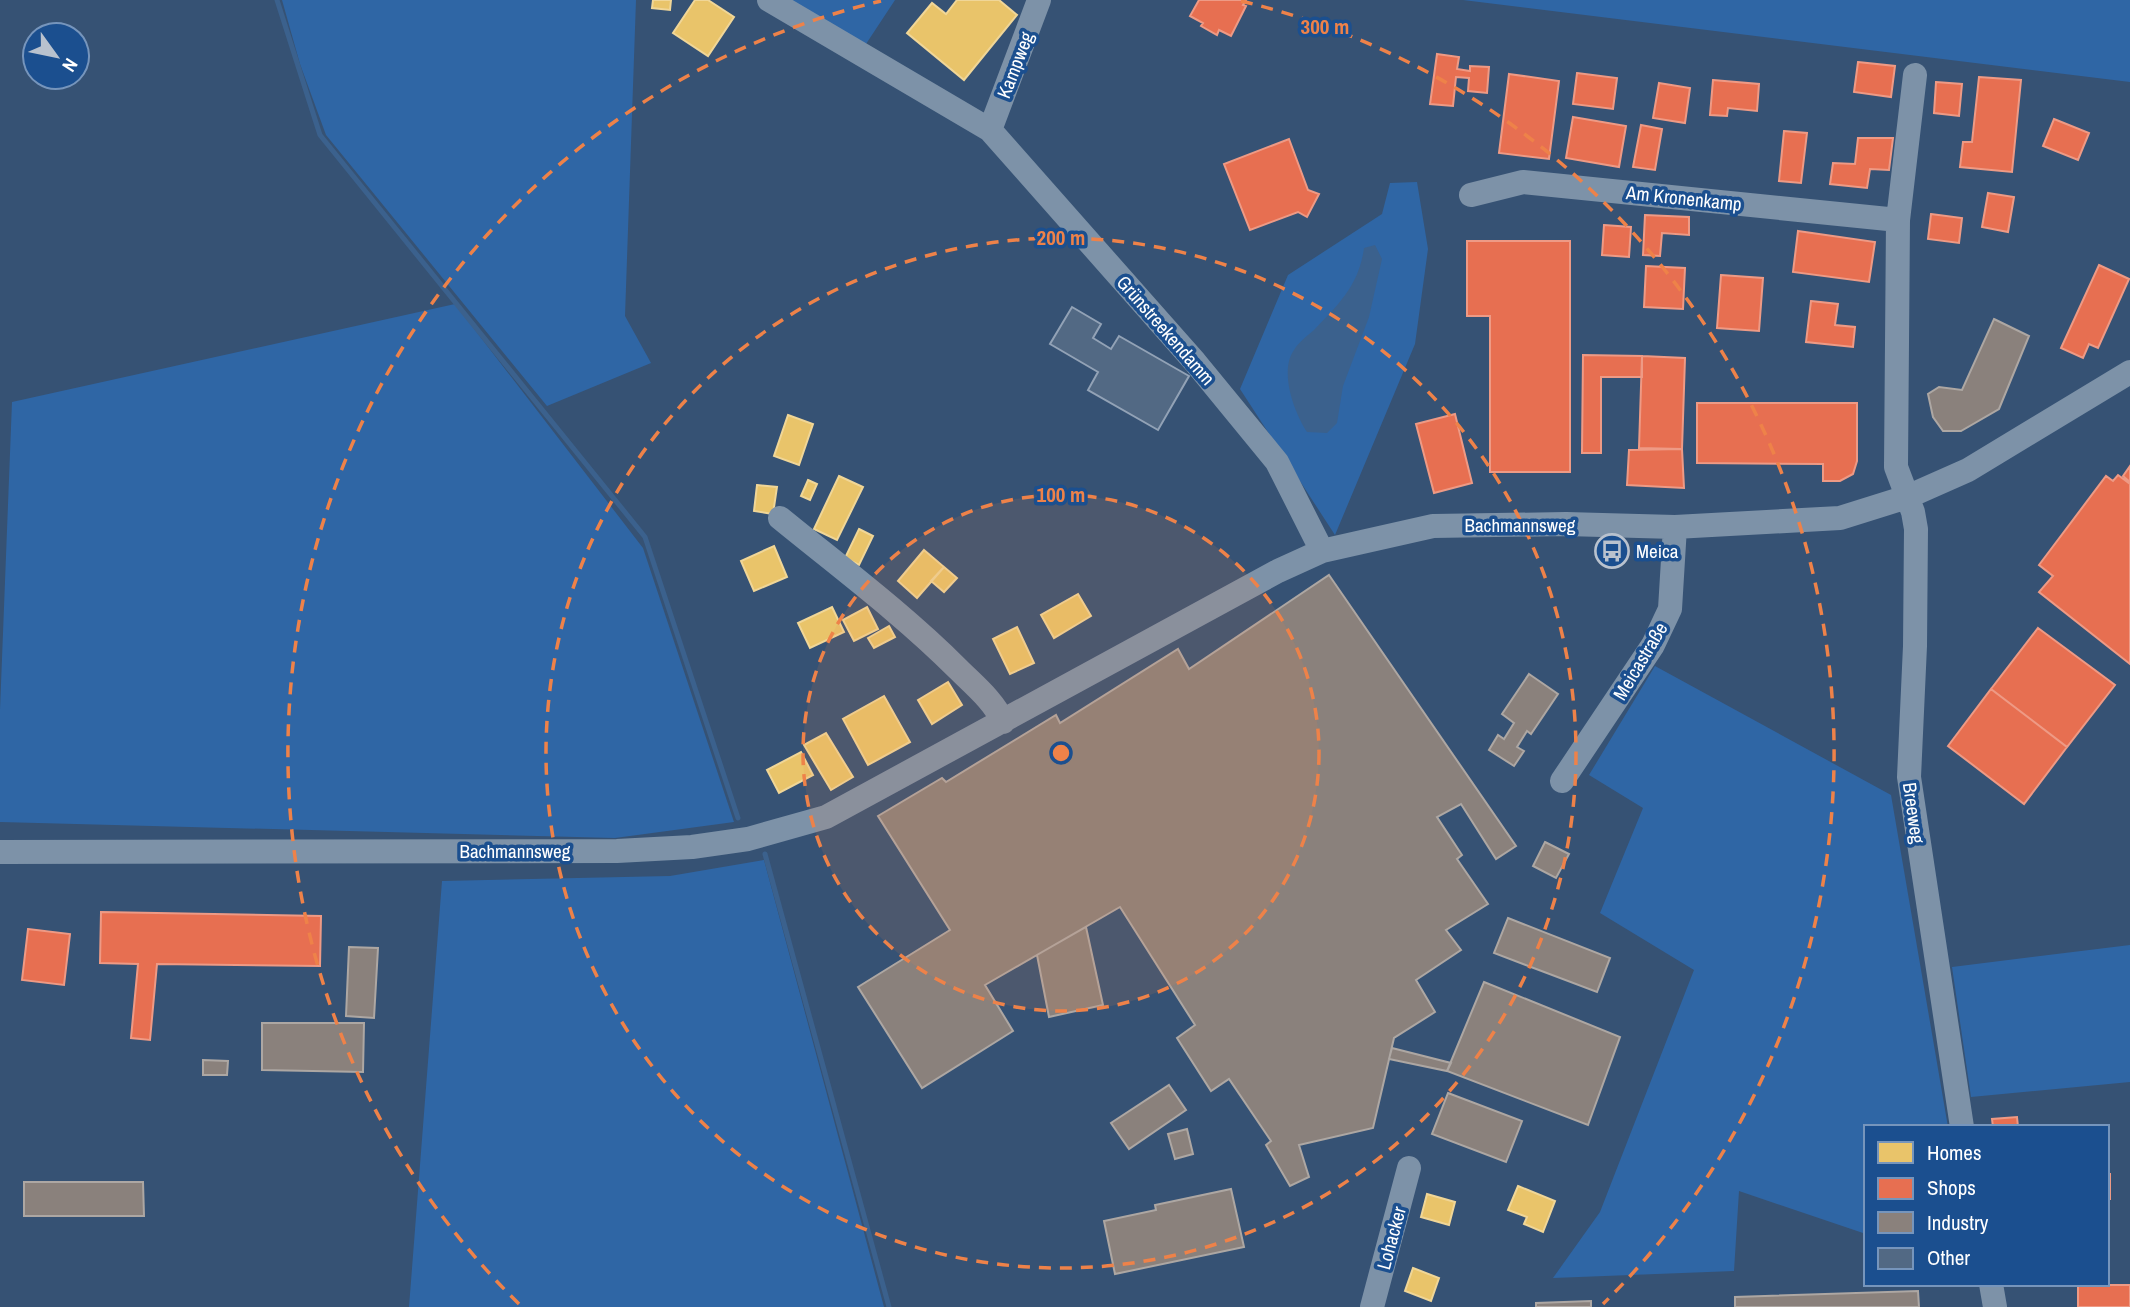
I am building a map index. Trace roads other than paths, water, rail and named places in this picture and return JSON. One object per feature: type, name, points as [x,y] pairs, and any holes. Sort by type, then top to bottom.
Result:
[{"type":"street","name":"Grünstreekendamm","points":[[769,0],[990,130],[1195,362],[1276,462],[1322,551]]},
{"type":"street","name":"Kampweg","points":[[990,130],[1039,0]]},
{"type":"street","points":[[1907,497],[1896,467],[1898,220],[1914,75]]},
{"type":"street","name":"Am Kronenkamp","points":[[1471,195],[1523,182],[1898,220]]},
{"type":"street","name":"Bachmannsweg","points":[[0,852],[617,851],[692,847],[748,839],[827,817],[1278,571],[1322,551],[1433,526],[1566,524],[1675,527],[1840,518],[1907,497],[1968,470],[2130,373]]},
{"type":"street","name":"Breeweg","points":[[1907,497],[1916,529],[1915,646],[1909,777],[1962,1125]]},
{"type":"street","points":[[780,517],[931,642],[982,693],[999,712],[1003,722]]},
{"type":"street","name":"Meicastraße","points":[[1562,781],[1653,645],[1670,609],[1675,527]]},
{"type":"street","name":"Lohacker","points":[[1372,1307],[1409,1168]]},
{"type":"street","points":[[1991,1286],[1995,1307]]},
{"type":"waterway","points":[[277,0],[320,135],[645,537],[738,818]]},
{"type":"waterway","points":[[765,854],[889,1307]]},
{"type":"place","name":"Meica","points":[[1612,551]]}]
